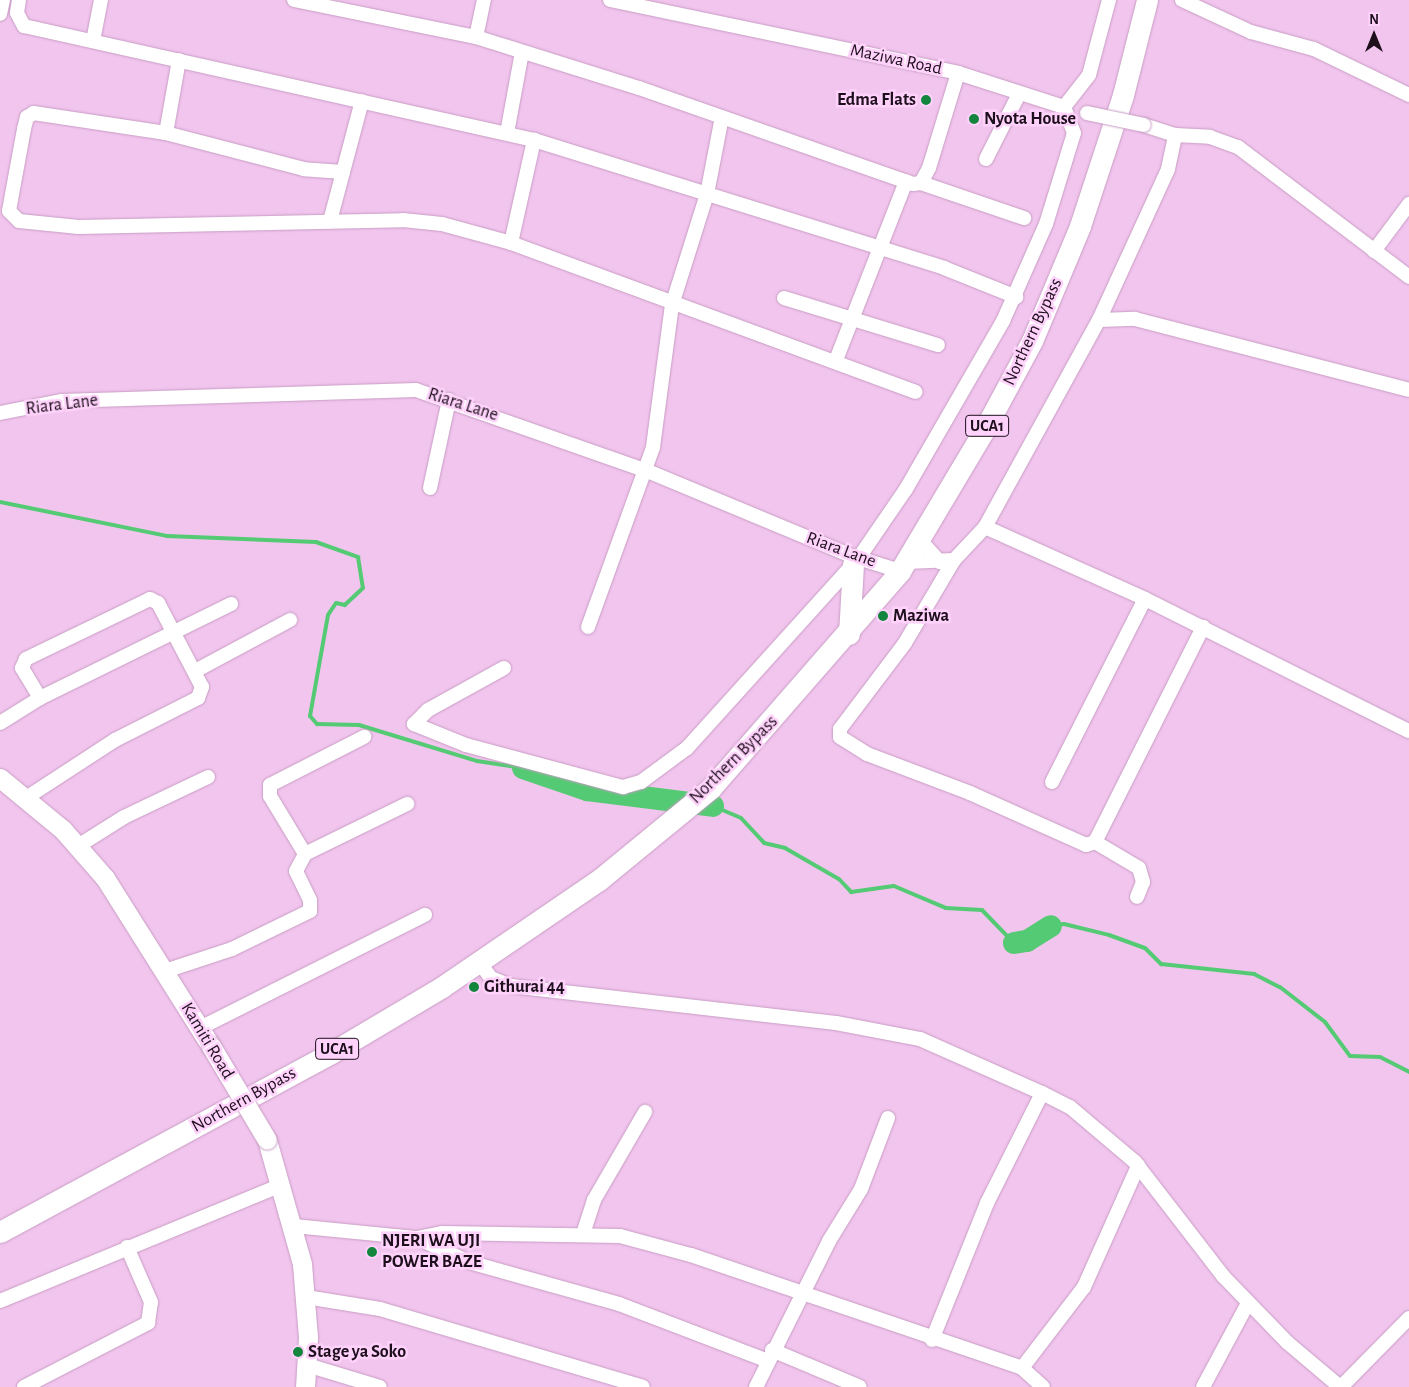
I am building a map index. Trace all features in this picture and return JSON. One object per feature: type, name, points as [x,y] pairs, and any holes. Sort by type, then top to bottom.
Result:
[{"type":"main road","name":"Northern Bypass","points":[[0,1232],[331,1053],[480,963],[592,886],[711,788],[848,634],[903,566],[984,432],[1052,296],[1105,155],[1147,0]]},
{"type":"main road","points":[[848,634],[856,561]]},
{"type":"main road","name":"Kamiti Road","points":[[0,778],[26,798],[78,846],[121,900],[267,1140],[294,1226],[306,1297],[307,1365],[305,1387]]},
{"type":"street","points":[[0,14],[3,0]]},
{"type":"street","points":[[19,0],[17,13],[24,26],[534,140],[880,248],[1016,297]]},
{"type":"street","points":[[93,41],[102,0]]},
{"type":"street","points":[[294,0],[476,38],[722,117],[906,181],[921,183],[1024,218]]},
{"type":"street","points":[[476,38],[484,0]]},
{"type":"street","name":"Maziwa Road","points":[[612,0],[958,73],[1019,94],[1087,113],[1144,125],[1175,135],[1210,137],[1238,147],[1409,277]]},
{"type":"street","points":[[504,668],[428,710],[414,724],[522,761],[632,786],[687,748],[856,561],[887,521],[1016,297],[1070,156],[1074,133],[1064,107],[1088,76],[1109,0]]},
{"type":"street","points":[[1182,0],[1251,32],[1314,48],[1409,95]]},
{"type":"street","points":[[507,133],[522,52]]},
{"type":"street","points":[[166,133],[180,60]]},
{"type":"street","points":[[921,183],[958,73]]},
{"type":"street","points":[[986,159],[1019,94]]},
{"type":"street","points":[[330,221],[362,101]]},
{"type":"street","points":[[343,172],[304,170],[166,133],[30,113],[24,129],[10,216],[79,227],[330,221],[424,222],[511,242],[672,305],[836,360],[915,392]]},
{"type":"street","points":[[588,627],[622,523],[653,447],[672,305],[707,194],[722,117]]},
{"type":"street","points":[[1175,135],[1168,169],[1099,320],[985,527],[947,561],[905,642],[840,729],[840,736],[867,754],[970,793],[1086,846],[1095,842],[1203,627]]},
{"type":"street","points":[[511,242],[534,140]]},
{"type":"street","points":[[836,360],[906,181]]},
{"type":"street","points":[[1374,251],[1409,204]]},
{"type":"street","points":[[784,298],[938,346]]},
{"type":"street","points":[[1099,320],[1135,319],[1409,390]]},
{"type":"street","name":"Riara Lane","points":[[0,413],[62,401],[396,389],[449,400],[645,470],[856,561],[903,566],[947,561]]},
{"type":"street","points":[[430,488],[449,400]]},
{"type":"street","points":[[985,527],[1146,599],[1409,731]]},
{"type":"street","points":[[920,540],[947,561]]},
{"type":"street","points":[[1052,782],[1146,599]]},
{"type":"street","points":[[26,798],[115,740],[198,698],[202,687],[195,671],[153,600],[106,616],[23,662],[22,668],[40,698]]},
{"type":"street","points":[[0,723],[40,698],[172,631],[231,604]]},
{"type":"street","points":[[195,671],[290,620]]},
{"type":"street","points":[[305,854],[270,796],[270,785],[364,737]]},
{"type":"street","points":[[78,846],[124,817],[208,777]]},
{"type":"street","points":[[165,971],[232,949],[310,912],[310,900],[296,870],[305,854],[407,804]]},
{"type":"street","points":[[1095,842],[1139,868],[1143,882],[1137,897]]},
{"type":"street","points":[[200,1028],[425,915]]},
{"type":"street","points":[[480,963],[491,978],[511,986],[616,995],[895,1034],[920,1040],[1042,1093],[1070,1107],[1138,1166],[1248,1302],[1338,1387],[1409,1318]]},
{"type":"street","points":[[932,1340],[987,1203],[1042,1093]]},
{"type":"street","points":[[582,1234],[594,1200],[645,1112]]},
{"type":"street","points":[[756,1387],[769,1355],[861,1188],[888,1118]]},
{"type":"street","points":[[1022,1368],[1084,1288],[1138,1166]]},
{"type":"street","points":[[0,1302],[127,1247],[282,1185]]},
{"type":"street","points":[[294,1226],[417,1238],[442,1233],[620,1236],[691,1255],[932,1340],[1022,1368],[1043,1387]]},
{"type":"street","points":[[417,1238],[469,1262],[619,1304],[860,1387]]},
{"type":"street","points":[[24,1387],[148,1323],[151,1302],[127,1247]]},
{"type":"street","points":[[306,1297],[380,1309],[642,1387]]},
{"type":"street","points":[[1203,1387],[1248,1302]]},
{"type":"street","points":[[307,1365],[380,1387]]},
{"type":"waterway","points":[[0,502],[167,536],[316,542],[358,557],[363,588],[345,605],[336,603],[328,615],[310,716],[317,724],[359,725],[477,761],[523,768]]},
{"type":"waterway","points":[[523,768],[587,790],[713,806]]},
{"type":"waterway","points":[[713,806],[741,818],[764,843],[785,848],[839,879],[851,892],[894,886],[946,908],[982,910],[1014,943]]},
{"type":"waterway","points":[[1051,926],[1064,924],[1109,935],[1145,948],[1161,964],[1254,974],[1280,987],[1325,1022],[1350,1056],[1380,1057],[1409,1072]]},
{"type":"waterway","points":[[1014,943],[1027,941],[1051,926]]},
{"type":"place","name":"Edma Flats","points":[[926,100]]},
{"type":"place","name":"Nyota House","points":[[974,119]]},
{"type":"place","name":"Maziwa","points":[[883,616]]},
{"type":"place","name":"Githurai 44","points":[[474,987]]},
{"type":"place","name":"NJERI WA UJI POWER BAZE","points":[[372,1252]]},
{"type":"place","name":"Stage ya Soko","points":[[298,1352]]}]
